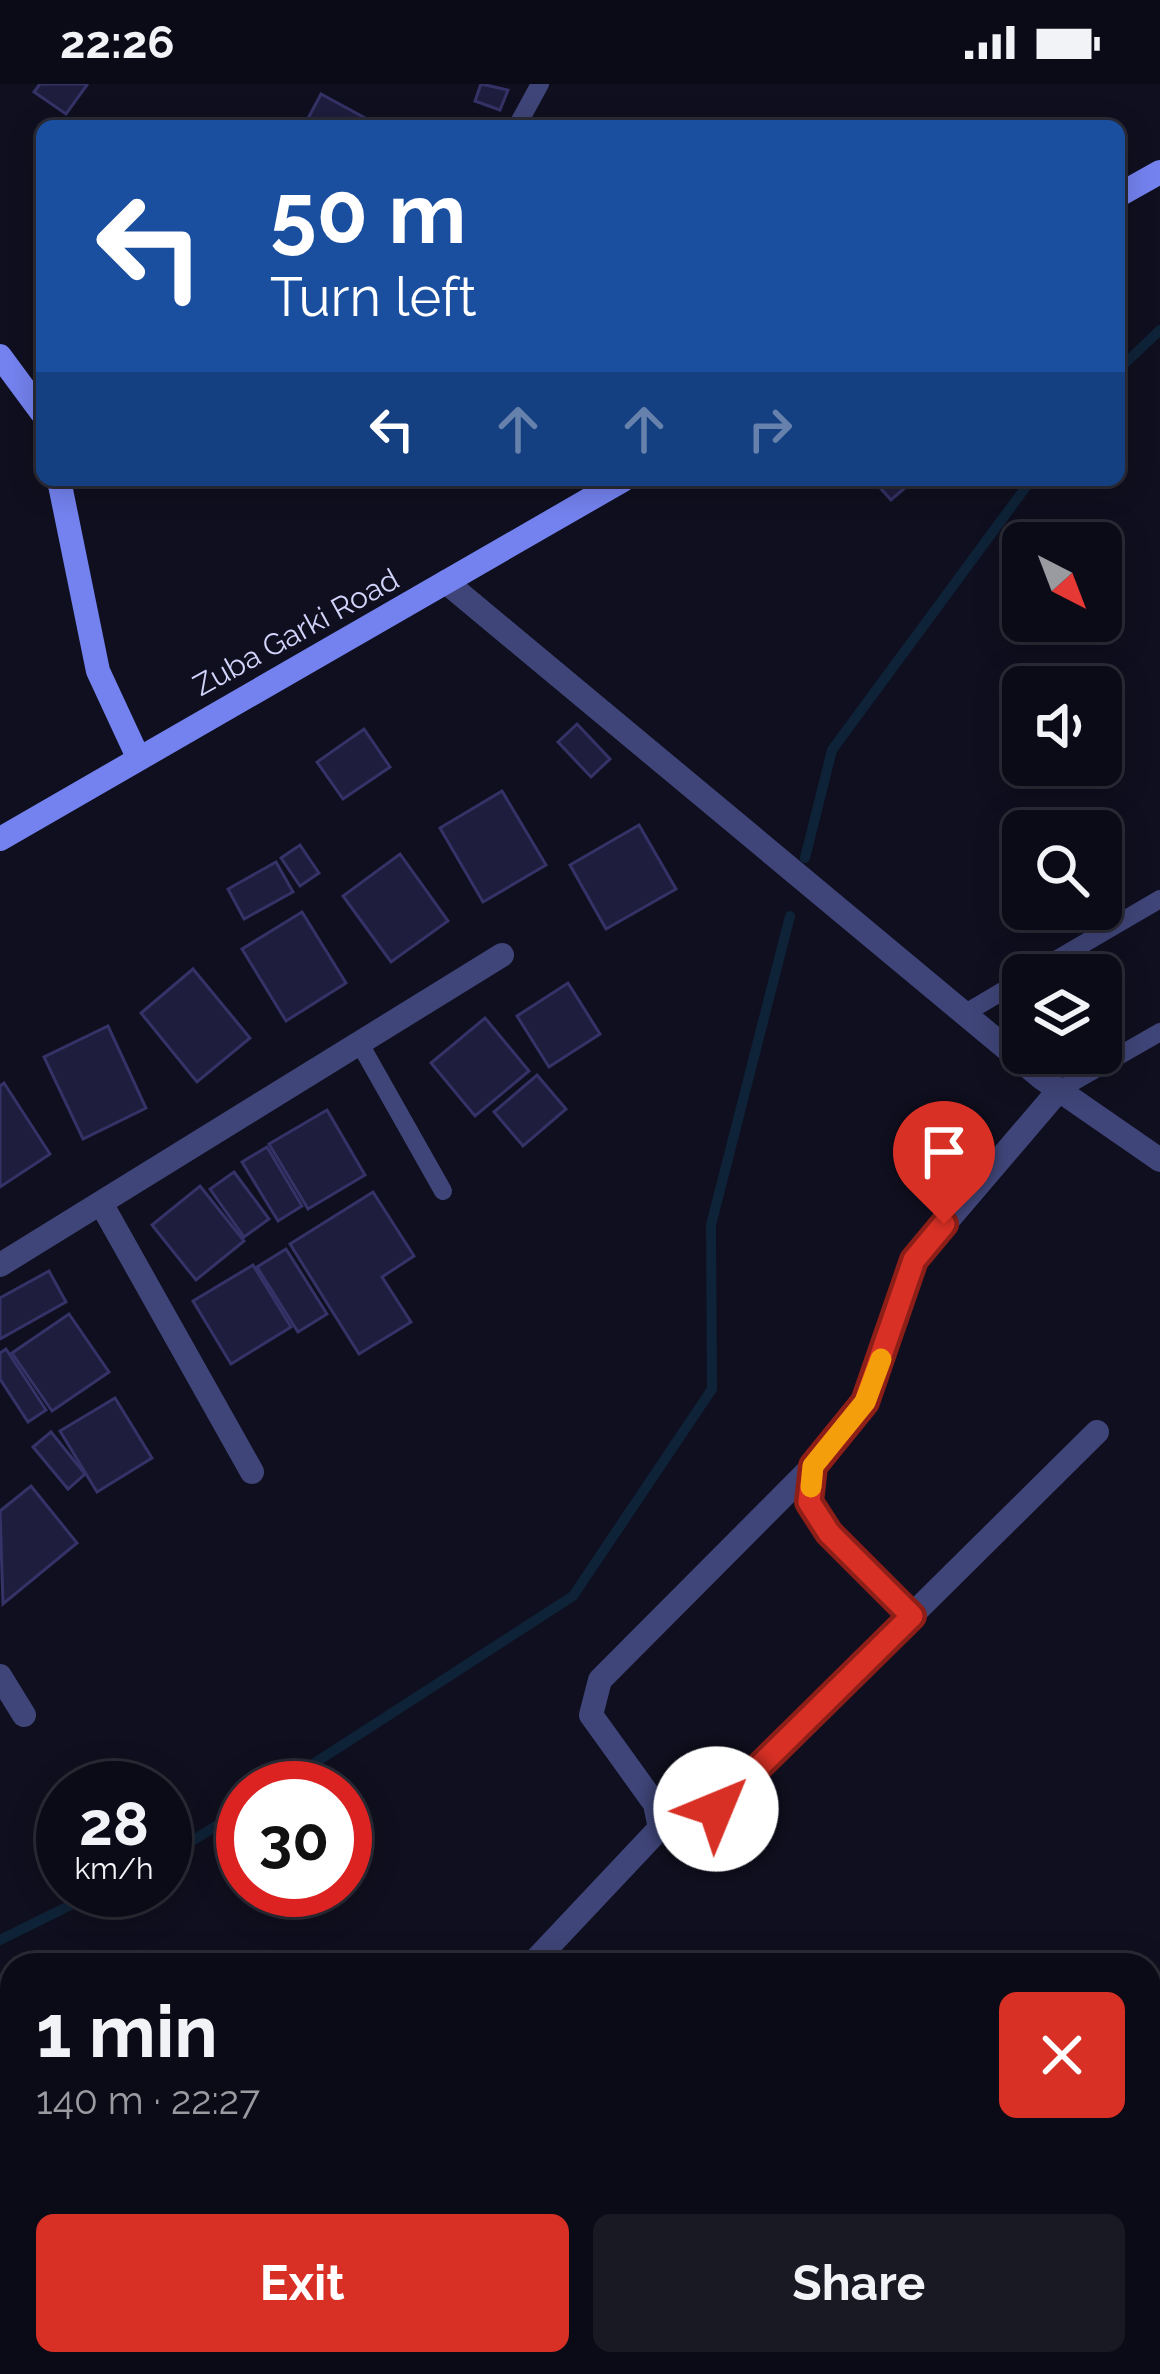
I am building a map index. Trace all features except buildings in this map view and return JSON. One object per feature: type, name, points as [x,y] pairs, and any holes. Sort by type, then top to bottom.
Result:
[{"type":"main road","points":[[1125,192],[1160,172]]},
{"type":"main road","points":[[0,356],[36,405]]},
{"type":"main road","points":[[60,486],[98,671],[137,755]]},
{"type":"main road","name":"Zuba Garki Road","points":[[0,839],[137,755],[612,486]]},
{"type":"street","points":[[446,581],[964,1014],[1059,1090],[1160,1160]]},
{"type":"street","points":[[0,1265],[502,955]]},
{"type":"street","points":[[542,1953],[660,1828],[655,1804],[591,1715],[601,1679],[813,1466],[865,1402],[914,1260],[1059,1090]]},
{"type":"street","points":[[102,1205],[252,1472]]},
{"type":"street","points":[[716,1809],[1097,1432]]},
{"type":"street","points":[[813,1466],[809,1502],[829,1533],[912,1616]]},
{"type":"street","points":[[0,1676],[24,1715]]},
{"type":"lane","points":[[520,120],[540,84]]},
{"type":"lane","points":[[1065,954],[1160,898]]},
{"type":"lane","points":[[964,1014],[1002,991]]},
{"type":"lane","points":[[1059,1090],[1160,1032]]},
{"type":"lane","points":[[360,1044],[443,1191]]},
{"type":"waterway","points":[[1125,363],[1160,330]]},
{"type":"waterway","points":[[805,858],[832,750],[1027,486]]},
{"type":"waterway","points":[[318,1761],[573,1596],[712,1389],[711,1225],[790,916]]},
{"type":"waterway","points":[[192,1841],[216,1826]]},
{"type":"waterway","points":[[0,1940],[46,1917]]},
{"type":"slow traffic","points":[[811,1487],[813,1466],[865,1402],[881,1359]]},
{"type":"route","points":[[716,1809],[912,1616],[829,1533],[809,1502],[813,1466],[865,1402],[914,1260],[944,1224]]}]
